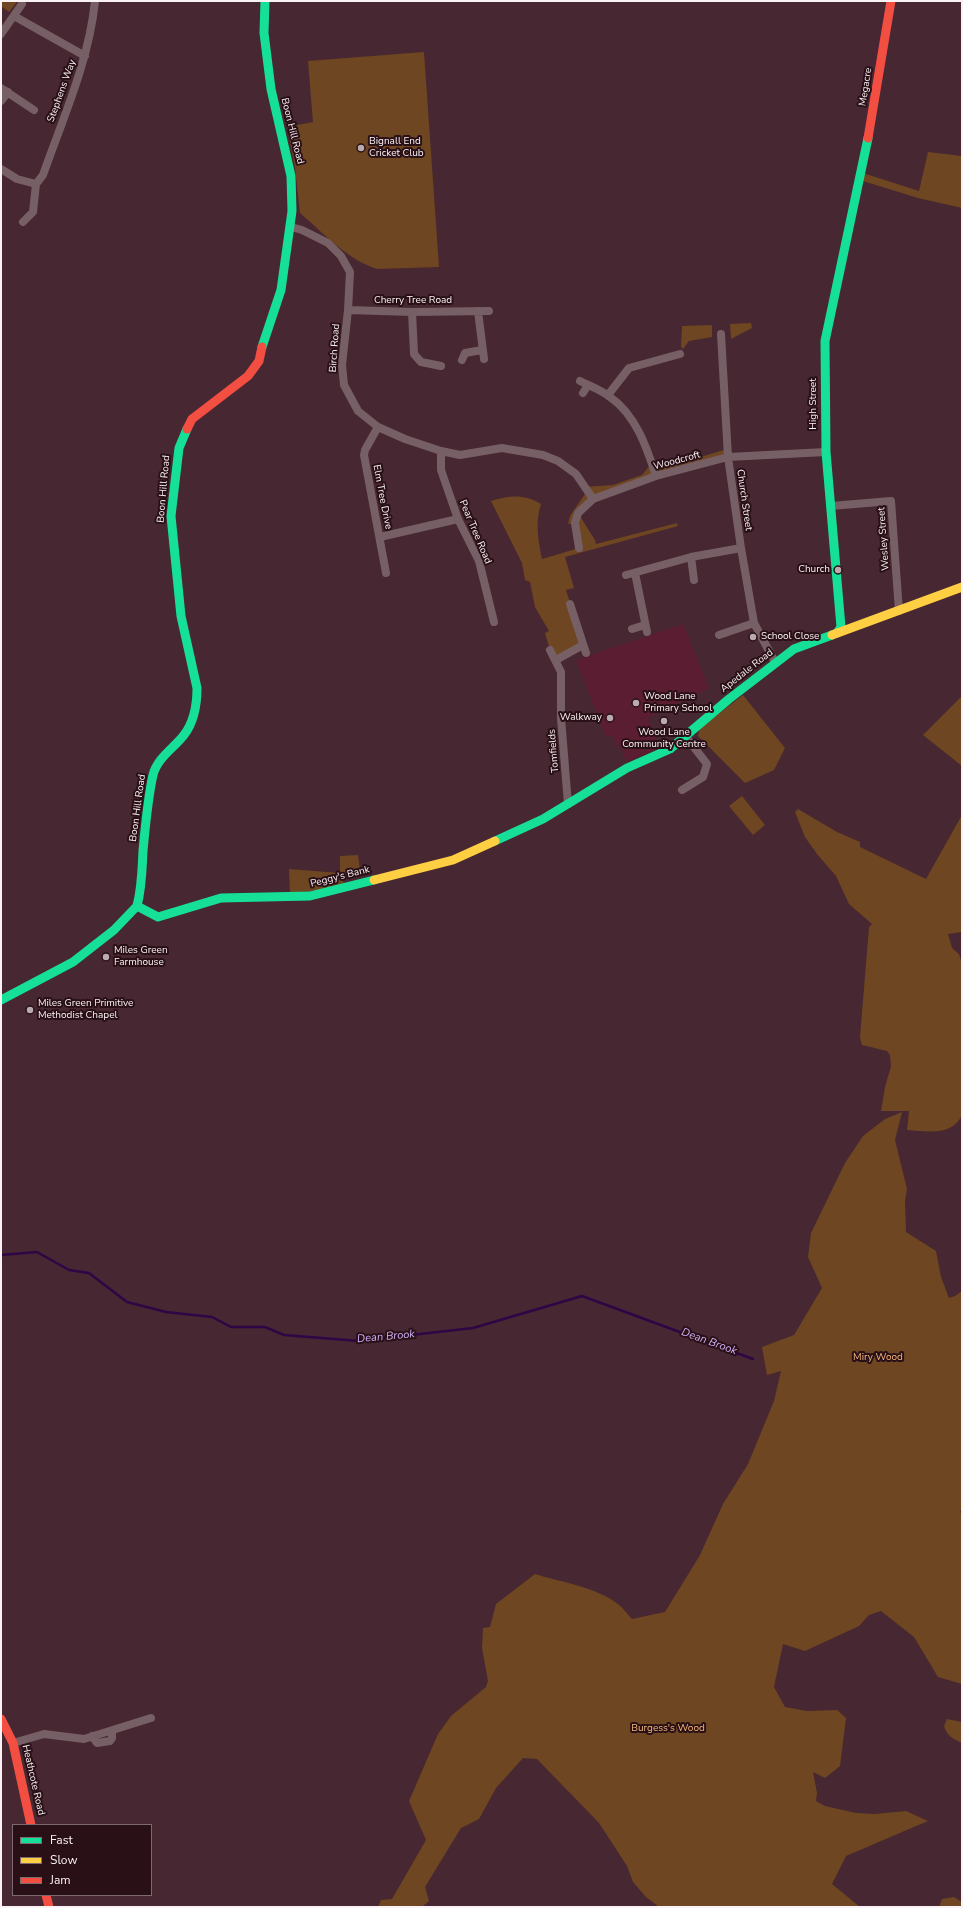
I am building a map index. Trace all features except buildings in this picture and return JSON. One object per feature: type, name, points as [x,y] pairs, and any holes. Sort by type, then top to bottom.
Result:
[{"type":"street","name":"Stephens Way","points":[[23,222],[33,212],[36,184],[43,174],[85,56],[93,25],[96,1]]},
{"type":"street","name":"Boon Hill Road","points":[[137,906],[142,888],[143,851],[153,774],[161,759],[185,734],[195,711],[197,699],[181,616],[172,539],[171,516],[179,448],[192,419],[248,376],[259,361],[281,290],[291,227],[291,176],[271,89],[264,33],[265,1]]},
{"type":"street","name":"Megacre","points":[[860,176],[872,118],[891,1]]},
{"type":"street","points":[[1,34],[22,4]]},
{"type":"street","points":[[14,16],[85,56]]},
{"type":"street","points":[[1,101],[4,90],[34,110]]},
{"type":"street","points":[[1,169],[17,179],[36,184]]},
{"type":"street","name":"High Street","points":[[837,633],[841,627],[826,452],[825,341],[860,176]]},
{"type":"street","name":"Birch Road","points":[[291,227],[302,230],[328,243],[340,256],[350,272],[348,310],[342,366],[344,385],[358,411],[378,427],[405,439],[460,455],[502,448],[543,455],[558,461],[576,474],[593,499]]},
{"type":"street","name":"Cherry Tree Road","points":[[348,310],[412,312],[489,311]]},
{"type":"street","points":[[478,311],[484,359]]},
{"type":"street","points":[[412,312],[414,354],[421,362],[439,368]]},
{"type":"street","name":"Church Street","points":[[721,334],[728,457],[741,548],[754,623],[775,662]]},
{"type":"street","points":[[462,360],[465,353],[482,350]]},
{"type":"street","points":[[608,395],[629,368],[680,354]]},
{"type":"street","points":[[580,381],[608,395],[632,418],[647,446],[656,476]]},
{"type":"street","points":[[583,393],[588,385]]},
{"type":"street","name":"Elm Tree Drive","points":[[378,427],[365,450],[364,455],[386,573]]},
{"type":"street","name":"Pear Tree Road","points":[[441,450],[441,470],[458,518],[479,561],[494,622]]},
{"type":"street","name":"Woodcroft","points":[[579,548],[575,523],[578,512],[593,499],[656,476],[728,457],[826,452]]},
{"type":"street","name":"Wesley Street","points":[[831,506],[891,501],[899,611]]},
{"type":"street","points":[[380,537],[458,518]]},
{"type":"street","points":[[626,575],[691,557],[741,548]]},
{"type":"street","points":[[691,557],[694,580]]},
{"type":"street","points":[[632,629],[646,629],[635,573]]},
{"type":"street","name":"Apedale Road","points":[[543,819],[627,768],[670,749],[729,699],[775,662],[794,649],[962,587]]},
{"type":"street","points":[[570,604],[586,653]]},
{"type":"street","points":[[719,635],[754,623]]},
{"type":"street","points":[[556,660],[583,645]]},
{"type":"street","name":"Tomfields","points":[[550,650],[561,672],[561,718],[568,804]]},
{"type":"street","points":[[682,790],[703,777],[707,764],[686,737]]},
{"type":"street","name":"Peggy's Bank","points":[[137,906],[158,917],[221,898],[310,896],[453,860],[543,819]]},
{"type":"street","points":[[1,1000],[73,962],[114,930],[137,906]]},
{"type":"street","points":[[13,1743],[44,1734],[84,1739],[151,1718]]},
{"type":"street","name":"Heathcote Road","points":[[1,1719],[13,1743],[32,1824]]},
{"type":"street","points":[[46,1896],[49,1907]]},
{"type":"shaded area","name":"Wood Lane Primary School","points":[[683,624],[709,688],[648,718],[660,748],[627,762],[620,745],[617,746],[612,735],[606,737],[576,660]]},
{"type":"green space","points":[[1,1],[17,2],[9,12],[1,6]]},
{"type":"green space","name":"Bignall End Cricket Club","points":[[424,52],[439,267],[378,269],[357,260],[337,246],[300,213],[295,168],[287,127],[313,122],[308,61]]},
{"type":"green space","points":[[928,152],[962,156],[962,208],[918,198],[863,181],[863,173],[919,191]]},
{"type":"green space","points":[[751,323],[752,328],[731,339],[730,324]]},
{"type":"green space","points":[[712,325],[712,337],[689,341],[683,349],[681,347],[682,326]]},
{"type":"green space","points":[[727,449],[728,457],[593,499],[578,513],[596,544],[677,523],[678,526],[565,557],[574,588],[566,590],[583,645],[556,660],[550,650],[545,633],[549,631],[535,607],[530,582],[525,580],[522,563],[491,501],[517,496],[529,498],[541,504],[538,518],[538,538],[542,559],[579,548],[575,523],[568,524],[570,516],[587,491],[584,487],[613,485],[642,475],[652,463],[671,466]]},
{"type":"green space","points":[[743,695],[785,748],[774,770],[745,783],[698,736],[700,728]]},
{"type":"green space","points":[[962,696],[962,766],[923,735]]},
{"type":"green space","points":[[742,796],[765,825],[753,835],[729,806]]},
{"type":"green space","points":[[798,809],[837,832],[860,842],[860,847],[926,879],[962,815],[962,932],[948,934],[952,948],[959,954],[962,964],[962,1115],[958,1122],[952,1127],[938,1131],[907,1130],[909,1111],[881,1111],[885,1087],[891,1066],[890,1055],[887,1051],[862,1045],[860,1037],[869,927],[872,924],[849,904],[836,876],[805,837],[795,812]]},
{"type":"green space","points":[[358,855],[360,870],[341,877],[344,883],[322,890],[290,893],[289,869],[340,873],[340,856]]},
{"type":"green space","name":"Burgess's Wood","points":[[902,1112],[895,1140],[907,1189],[905,1201],[906,1232],[936,1251],[941,1277],[949,1298],[962,1291],[962,1508],[960,1512],[962,1514],[962,1684],[938,1677],[914,1637],[881,1611],[869,1615],[859,1626],[805,1651],[783,1644],[774,1687],[785,1707],[807,1711],[837,1710],[846,1718],[840,1766],[825,1778],[813,1772],[817,1793],[816,1801],[825,1806],[856,1813],[875,1814],[906,1811],[928,1821],[846,1856],[832,1884],[860,1907],[659,1907],[646,1897],[633,1882],[627,1866],[599,1823],[537,1759],[523,1758],[496,1788],[479,1819],[461,1828],[425,1887],[429,1901],[422,1907],[378,1907],[381,1900],[392,1899],[426,1840],[409,1801],[438,1734],[451,1716],[486,1687],[488,1681],[482,1648],[483,1628],[490,1627],[496,1604],[535,1574],[600,1593],[623,1608],[632,1619],[665,1612],[700,1555],[723,1504],[748,1464],[774,1401],[781,1371],[767,1375],[762,1347],[794,1335],[822,1288],[808,1257],[811,1233],[845,1163],[863,1136],[885,1119]]},
{"type":"green space","points":[[947,1719],[962,1722],[962,1743],[953,1738],[947,1732],[944,1726]]},
{"type":"green space","points":[[954,1897],[962,1902],[962,1907],[939,1907],[942,1899]]},
{"type":"waterway","name":"Dean Brook","points":[[1,1255],[37,1252],[69,1270],[89,1273],[127,1302],[166,1312],[212,1317],[231,1327],[265,1327],[284,1335],[359,1341],[473,1328],[582,1296],[753,1359]]},
{"type":"traffic: fast","points":[[262,347],[281,290],[292,211],[291,176],[271,89],[264,33],[265,1]]},
{"type":"traffic: fast","points":[[837,633],[841,627],[826,452],[825,341],[868,138]]},
{"type":"traffic: fast","points":[[137,906],[141,885],[147,813],[153,775],[158,763],[180,740],[187,730],[193,719],[196,700],[197,688],[181,616],[171,516],[179,448],[187,429]]},
{"type":"traffic: fast","points":[[495,841],[543,819],[627,768],[670,749],[729,699],[794,649],[832,635]]},
{"type":"traffic: fast","points":[[137,906],[158,917],[221,898],[310,896],[374,880]]},
{"type":"traffic: fast","points":[[1,1000],[73,962],[114,930],[137,906]]},
{"type":"traffic: slow","points":[[832,635],[962,587]]},
{"type":"traffic: slow","points":[[374,880],[453,860],[495,841]]},
{"type":"traffic: jam","points":[[868,138],[891,1]]},
{"type":"traffic: jam","points":[[187,429],[192,419],[248,376],[259,361],[262,347]]},
{"type":"traffic: jam","points":[[1,1719],[13,1743],[31,1824]]},
{"type":"traffic: jam","points":[[46,1896],[49,1907]]},
{"type":"place","name":"Bignall End Cricket Club","points":[[361,148]]},
{"type":"place","name":"Church","points":[[838,570]]},
{"type":"place","name":"School Close","points":[[753,637]]},
{"type":"place","name":"Wood Lane Primary School","points":[[636,703]]},
{"type":"place","name":"Walkway","points":[[610,718]]},
{"type":"place","name":"Wood Lane Community Centre","points":[[664,721]]},
{"type":"place","name":"Miles Green Farmhouse","points":[[106,957]]},
{"type":"place","name":"Miles Green Primitive Methodist Chapel","points":[[30,1010]]},
{"type":"park label","name":"Miry Wood","points":[[878,1358]]}]
